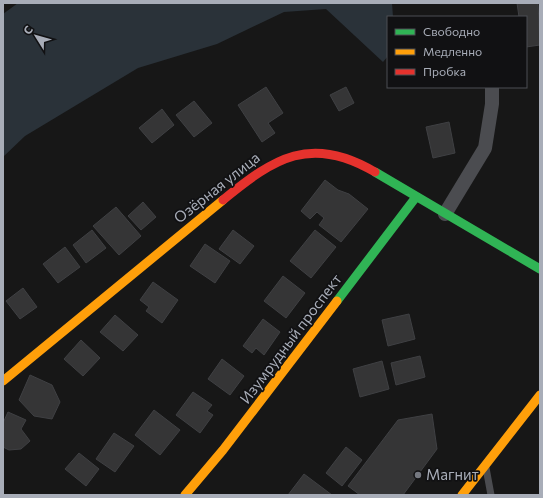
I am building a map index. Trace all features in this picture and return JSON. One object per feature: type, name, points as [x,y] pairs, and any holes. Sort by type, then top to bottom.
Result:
[{"type":"street","points":[[445,214],[485,148],[492,104],[492,88]]},
{"type":"street","name":"Озёрная улица","points":[[3,381],[183,232],[274,161],[296,153],[325,153],[358,162],[540,269]]},
{"type":"street","name":"Изумрудный проспект","points":[[185,495],[223,450],[416,197]]},
{"type":"street","points":[[462,495],[540,394]]},
{"type":"lane","points":[[486,464],[491,495]]},
{"type":"shaded area","points":[[18,3],[392,3],[393,16],[387,16],[387,57],[383,62],[326,9],[284,12],[217,44],[138,68],[25,136],[3,157],[3,14]]},
{"type":"building","points":[[517,3],[538,3],[540,45],[527,47],[527,16],[519,16]]},
{"type":"building","points":[[266,87],[283,113],[268,123],[275,133],[262,142],[238,105]]},
{"type":"building","points":[[346,87],[354,103],[339,111],[330,95]]},
{"type":"building","points":[[194,101],[212,123],[194,137],[176,115]]},
{"type":"building","points":[[162,109],[174,125],[152,143],[139,128]]},
{"type":"building","points":[[449,122],[455,153],[433,158],[426,127]]},
{"type":"building","points":[[325,180],[338,190],[349,194],[368,209],[341,242],[319,225],[324,218],[317,212],[310,219],[301,211]]},
{"type":"building","points":[[143,202],[156,217],[141,230],[128,216]]},
{"type":"building","points":[[116,207],[141,236],[119,255],[93,226]]},
{"type":"building","points":[[92,230],[106,248],[86,263],[73,245]]},
{"type":"building","points":[[233,230],[254,246],[240,264],[219,249]]},
{"type":"building","points":[[315,230],[336,247],[311,278],[290,261]]},
{"type":"building","points":[[205,244],[230,261],[215,283],[190,266]]},
{"type":"building","points":[[65,247],[80,267],[58,283],[43,264]]},
{"type":"building","points":[[283,276],[305,293],[286,318],[264,301]]},
{"type":"building","points":[[153,282],[178,300],[162,323],[146,311],[149,307],[140,300]]},
{"type":"building","points":[[23,288],[37,307],[20,319],[6,301]]},
{"type":"building","points":[[409,314],[415,339],[388,346],[382,320]]},
{"type":"building","points":[[115,315],[138,335],[123,351],[100,332]]},
{"type":"building","points":[[263,319],[280,332],[264,355],[256,348],[252,353],[243,346]]},
{"type":"building","points":[[81,340],[100,358],[83,376],[64,359]]},
{"type":"building","points":[[420,356],[425,377],[396,385],[391,363]]},
{"type":"building","points":[[222,359],[244,376],[230,395],[208,379]]},
{"type":"building","points":[[382,361],[389,389],[360,397],[353,369]]},
{"type":"building","points":[[30,375],[52,385],[60,402],[52,419],[34,416],[19,400]]},
{"type":"building","points":[[193,392],[212,405],[207,411],[213,415],[200,433],[176,415]]},
{"type":"building","points":[[154,410],[180,430],[160,455],[135,435]]},
{"type":"building","points":[[8,412],[26,420],[21,429],[30,441],[21,449],[9,450],[3,447],[3,423]]},
{"type":"building","points":[[432,414],[437,449],[403,495],[360,495],[348,486],[398,420]]},
{"type":"building","points":[[114,433],[134,446],[115,472],[96,459]]},
{"type":"building","points":[[346,447],[362,460],[342,486],[326,473]]},
{"type":"building","points":[[79,453],[99,469],[86,486],[65,469]]},
{"type":"building","points":[[304,474],[332,495],[288,495]]},
{"type":"traffic: fast","points":[[375,172],[540,269]]},
{"type":"traffic: fast","points":[[337,301],[416,197]]},
{"type":"traffic: slow","points":[[3,381],[223,200]]},
{"type":"traffic: slow","points":[[185,495],[223,450],[337,301]]},
{"type":"traffic: slow","points":[[462,495],[540,395]]},
{"type":"traffic: jam","points":[[223,200],[259,173],[294,156],[312,153],[331,154],[352,161],[375,172]]},
{"type":"place","name":"Магнит","points":[[418,475]]}]
